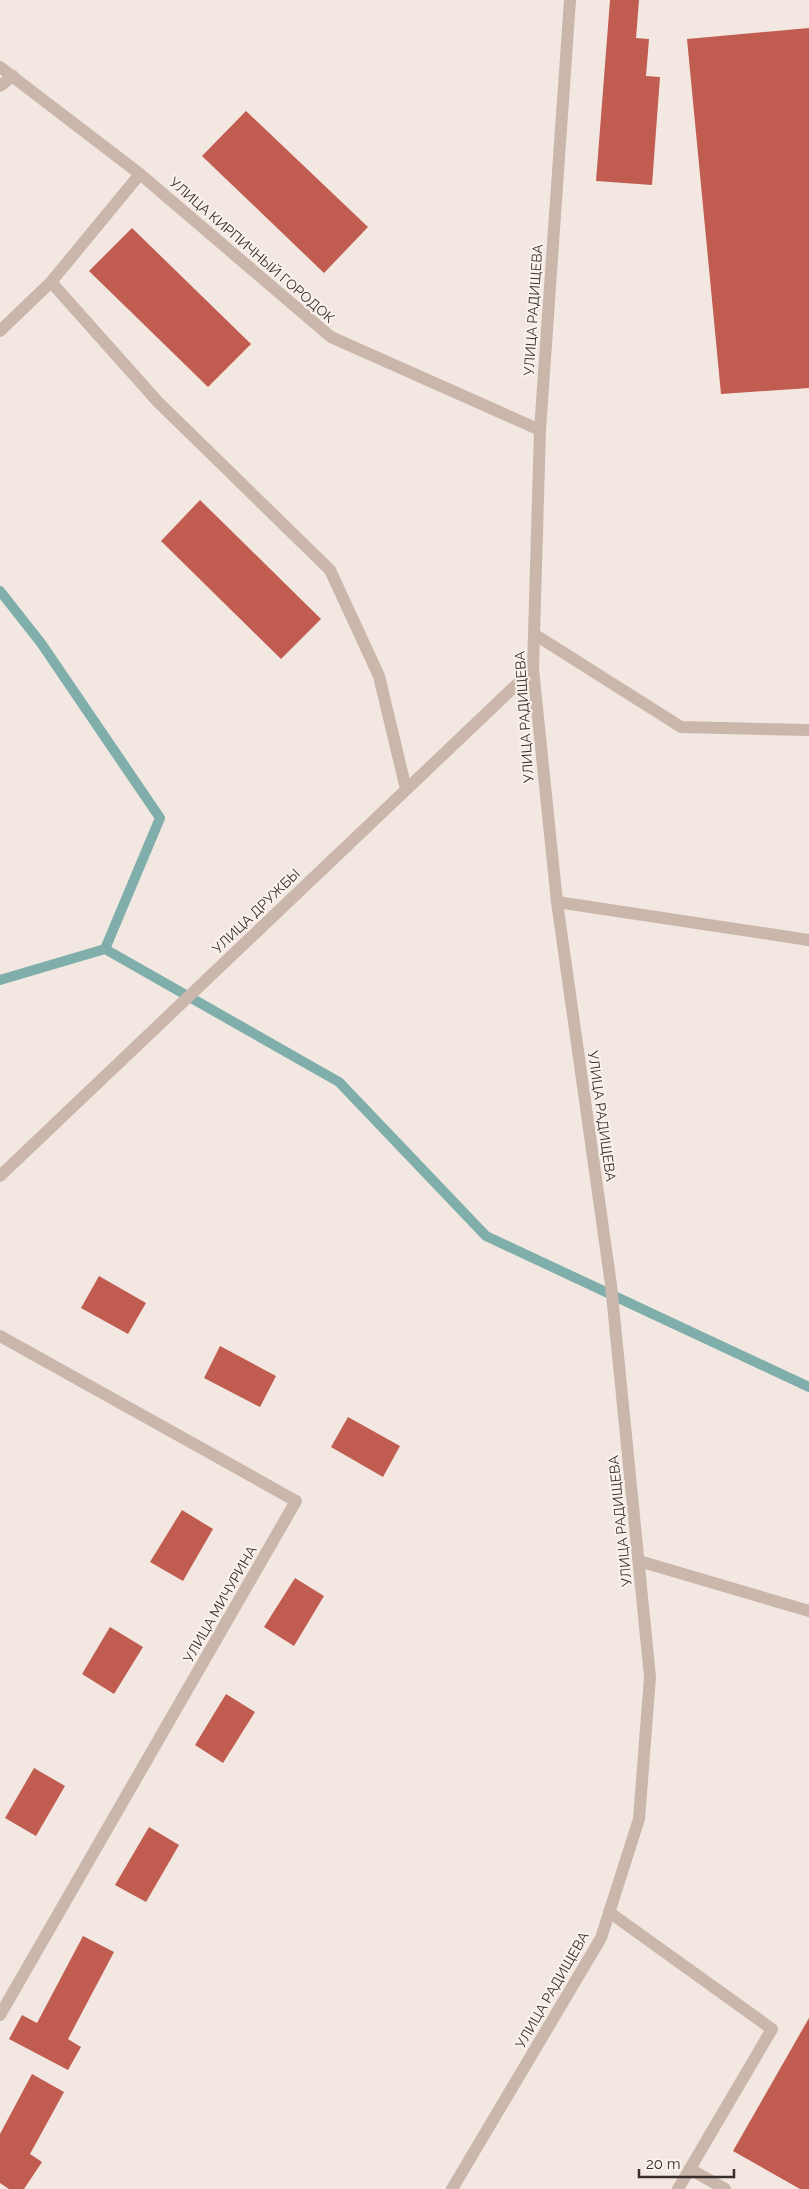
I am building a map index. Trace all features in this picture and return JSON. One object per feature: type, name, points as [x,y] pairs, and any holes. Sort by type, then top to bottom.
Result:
[{"type":"street","name":"УЛИЦА РАДИЩЕВА","points":[[452,2189],[601,1938],[640,1818],[650,1677],[611,1285],[557,902],[533,669],[540,430],[570,0]]},
{"type":"street","name":"УЛИЦА КИРПИЧНЫЙ ГОРОДОК","points":[[0,67],[140,174],[331,338],[540,430]]},
{"type":"street","points":[[0,86],[13,76]]},
{"type":"street","points":[[0,332],[51,282],[140,174]]},
{"type":"street","points":[[51,282],[158,402],[330,570],[378,676],[406,789]]},
{"type":"street","points":[[534,634],[682,727],[809,730]]},
{"type":"street","name":"УЛИЦА ДРУЖБЫ","points":[[0,1176],[533,669]]},
{"type":"street","points":[[557,902],[809,940]]},
{"type":"street","name":"УЛИЦА МИЧУРИНА","points":[[0,1336],[296,1501],[0,2015]]},
{"type":"street","points":[[639,1561],[809,1611]]},
{"type":"street","points":[[609,1912],[772,2029],[678,2189]]},
{"type":"street","points":[[690,2169],[725,2189]]},
{"type":"building","points":[[610,0],[639,0],[636,38],[649,39],[646,76],[660,77],[652,185],[596,181]]},
{"type":"building","points":[[809,28],[809,388],[721,394],[687,39]]},
{"type":"building","points":[[246,111],[368,227],[324,273],[202,156]]},
{"type":"building","points":[[132,228],[251,344],[208,387],[89,271]]},
{"type":"building","points":[[200,500],[321,619],[281,659],[161,541]]},
{"type":"building","points":[[99,1276],[146,1303],[128,1334],[81,1308]]},
{"type":"building","points":[[220,1346],[276,1376],[260,1407],[204,1378]]},
{"type":"building","points":[[348,1417],[400,1446],[383,1477],[331,1447]]},
{"type":"building","points":[[182,1510],[213,1529],[183,1581],[150,1562]]},
{"type":"building","points":[[295,1578],[324,1596],[294,1646],[264,1627]]},
{"type":"building","points":[[110,1627],[143,1647],[114,1694],[82,1674]]},
{"type":"building","points":[[226,1694],[255,1712],[223,1763],[195,1745]]},
{"type":"building","points":[[34,1768],[65,1786],[36,1836],[5,1818]]},
{"type":"building","points":[[149,1827],[179,1845],[146,1902],[115,1885]]},
{"type":"building","points":[[83,1936],[114,1952],[68,2039],[81,2047],[68,2070],[9,2039],[22,2015],[37,2023]]},
{"type":"building","points":[[809,2018],[809,2189],[800,2189],[733,2151]]},
{"type":"building","points":[[32,2074],[64,2092],[30,2154],[42,2162],[24,2189],[9,2189],[0,2183],[0,2134]]},
{"type":"waterway","points":[[0,591],[41,643],[160,818],[105,949]]},
{"type":"waterway","points":[[0,980],[105,949],[339,1082],[486,1236],[809,1387]]}]
